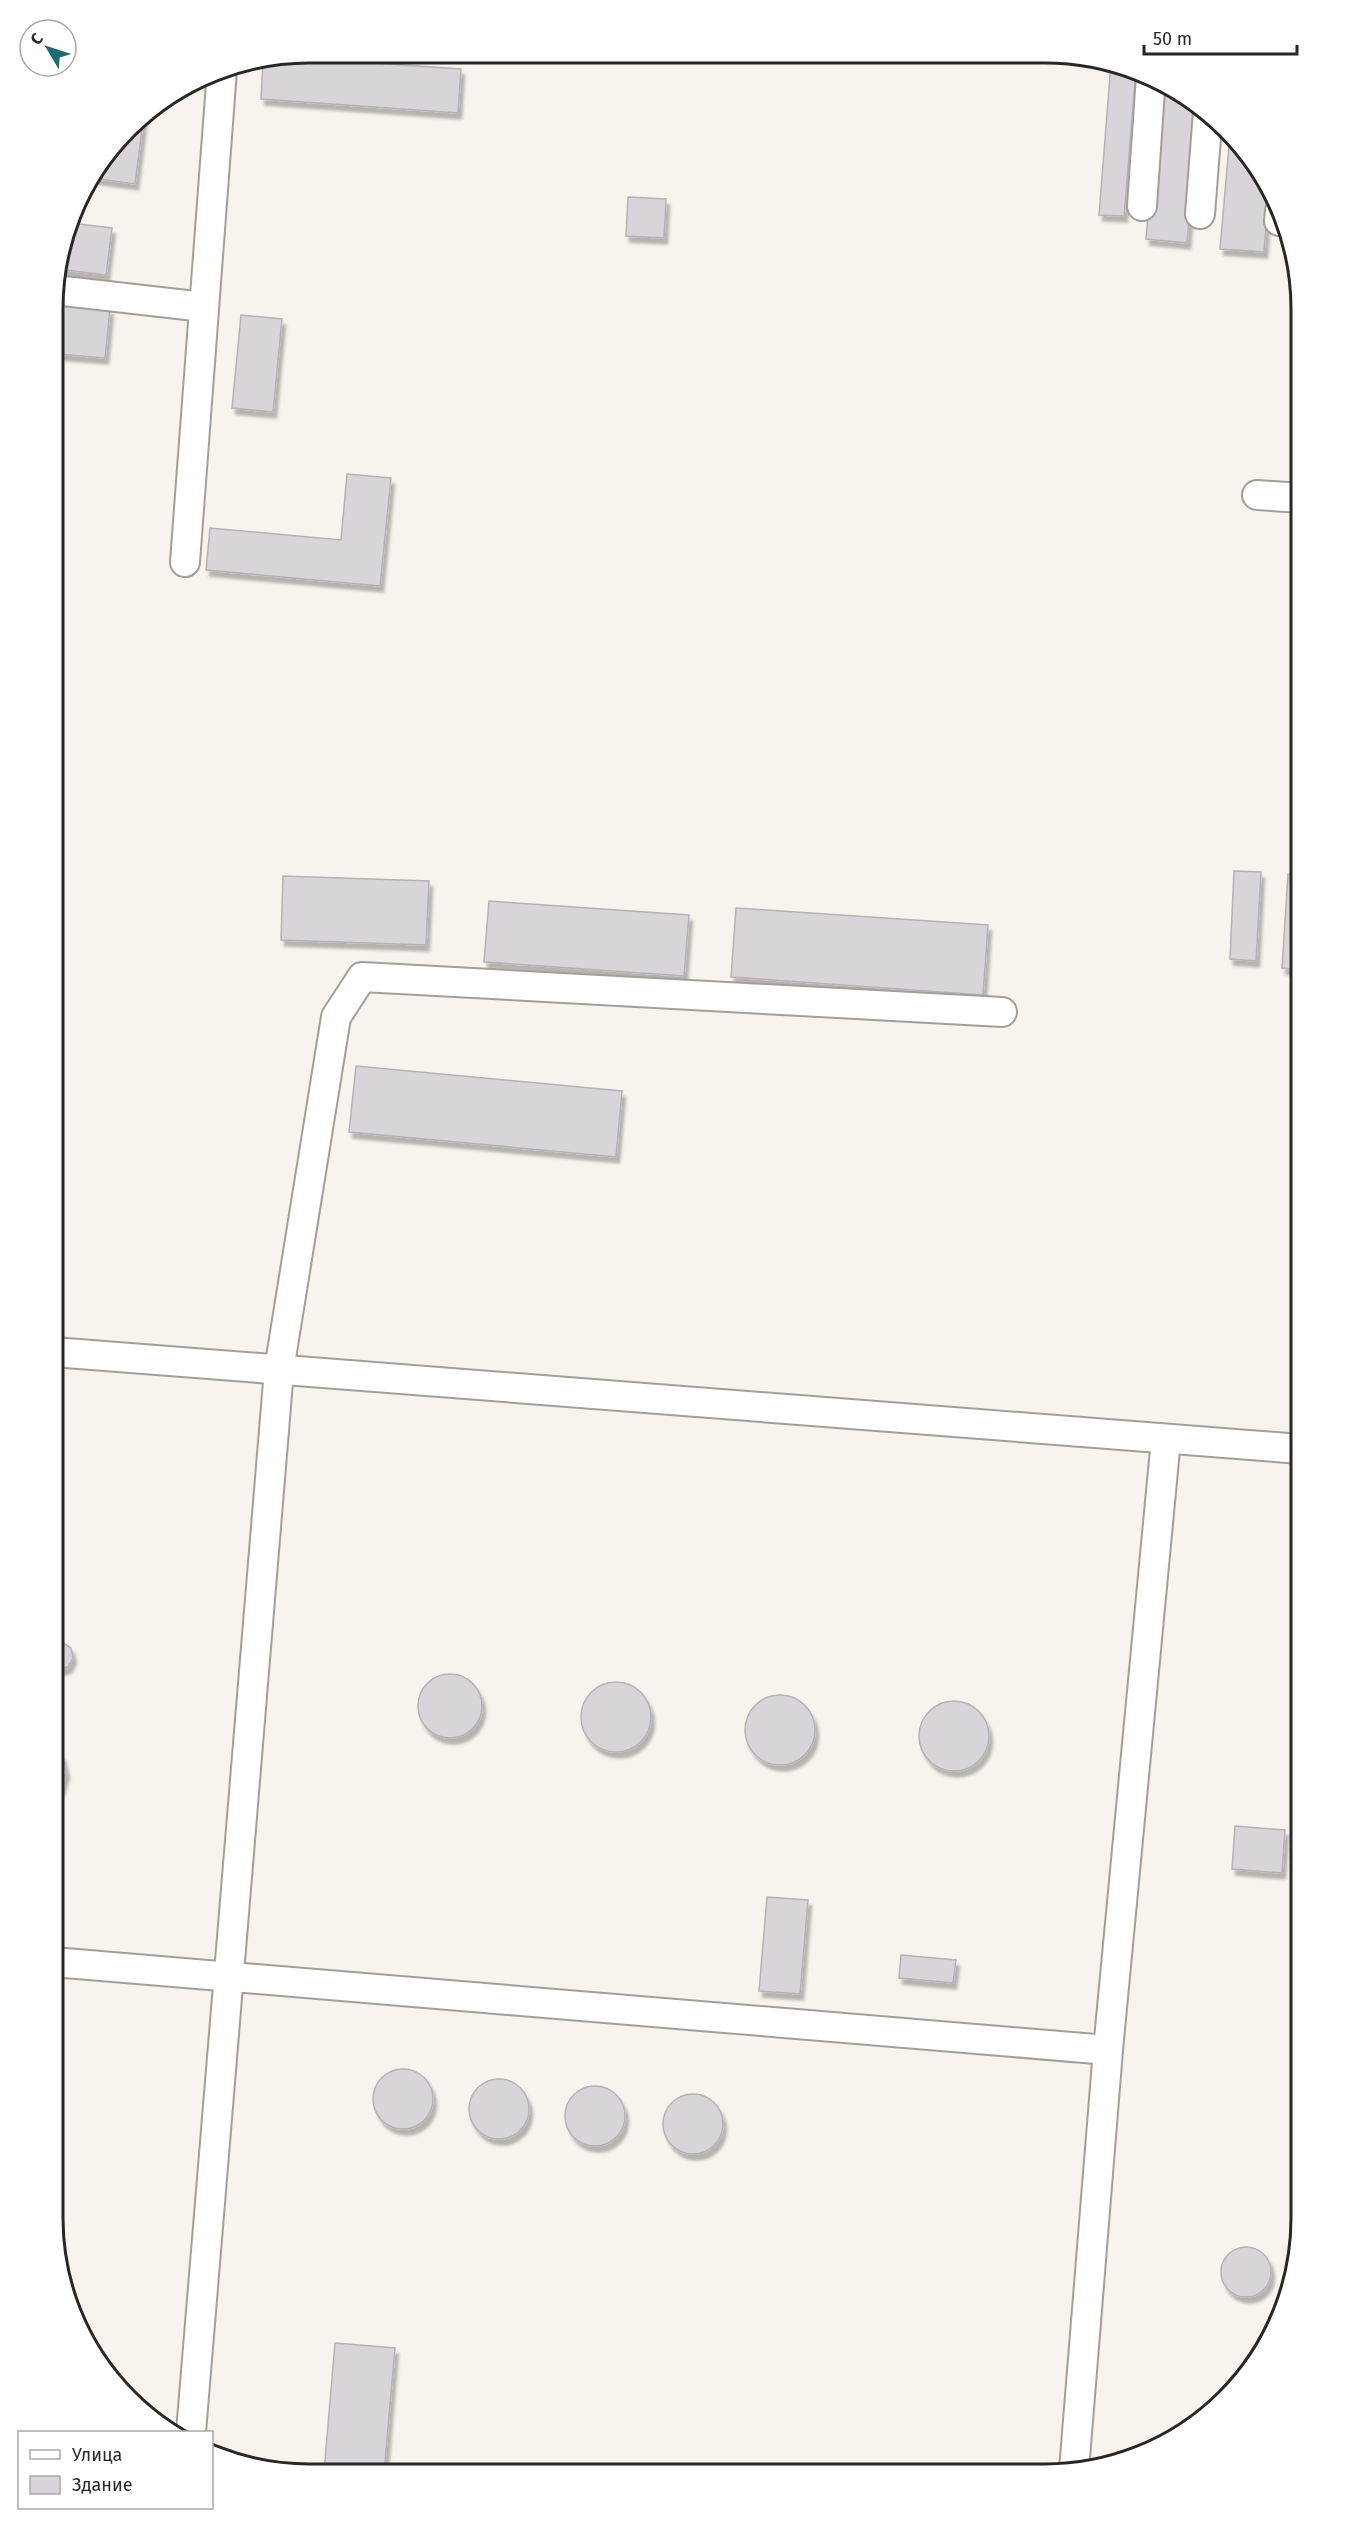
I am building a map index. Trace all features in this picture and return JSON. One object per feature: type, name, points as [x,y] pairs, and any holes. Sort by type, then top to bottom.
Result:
[{"type":"street","points":[[185,562],[221,79]]},
{"type":"street","points":[[1142,206],[1150,87]]},
{"type":"street","points":[[1200,214],[1207,124]]},
{"type":"street","points":[[64,291],[204,307]]},
{"type":"street","points":[[1257,495],[1291,497]]},
{"type":"street","points":[[191,2431],[279,1370],[336,1017],[362,977],[1002,1012]]},
{"type":"street","points":[[63,1354],[1291,1448]]},
{"type":"street","points":[[1075,2462],[1108,2050],[1166,1439]]},
{"type":"street","points":[[63,1963],[1108,2050]]},
{"type":"building","points":[[374,63],[461,69],[458,113],[261,99],[263,68],[277,65]]},
{"type":"building","points":[[1110,71],[1135,80],[1124,216],[1099,215]]},
{"type":"building","points":[[1158,90],[1198,117],[1187,243],[1146,239]]},
{"type":"building","points":[[142,128],[135,184],[100,179],[114,159]]},
{"type":"building","points":[[1229,146],[1250,172],[1268,204],[1264,252],[1220,249]]},
{"type":"building","points":[[628,197],[666,199],[664,238],[626,236]]},
{"type":"building","points":[[78,224],[112,228],[106,275],[66,270],[71,245]]},
{"type":"building","points":[[63,305],[110,309],[105,358],[63,354]]},
{"type":"building","points":[[241,315],[282,319],[273,412],[232,408]]},
{"type":"building","points":[[347,474],[391,478],[380,586],[206,570],[210,528],[341,540]]},
{"type":"building","points":[[1234,871],[1261,872],[1256,961],[1230,959]]},
{"type":"building","points":[[1288,874],[1291,874],[1291,969],[1282,968]]},
{"type":"building","points":[[283,876],[429,881],[426,945],[281,940]]},
{"type":"building","points":[[489,901],[689,915],[684,976],[484,962]]},
{"type":"building","points":[[736,908],[988,925],[983,995],[731,977]]},
{"type":"building","points":[[356,1066],[622,1091],[616,1157],[349,1132]]},
{"type":"building","points":[[63,1643],[71,1648],[73,1658],[68,1667],[63,1668]]},
{"type":"building","points":[[450,1674],[468,1680],[476,1688],[482,1706],[476,1724],[468,1732],[450,1738],[432,1732],[424,1724],[418,1706],[424,1688],[432,1680]]},
{"type":"building","points":[[616,1682],[629,1685],[641,1692],[648,1704],[651,1717],[648,1730],[641,1742],[629,1749],[616,1752],[603,1749],[591,1742],[584,1730],[581,1717],[584,1704],[591,1692],[603,1685]]},
{"type":"building","points":[[780,1695],[793,1698],[805,1705],[812,1717],[815,1730],[812,1743],[805,1755],[793,1762],[780,1765],[767,1762],[755,1755],[748,1743],[745,1730],[748,1717],[755,1705],[767,1698]]},
{"type":"building","points":[[954,1701],[967,1704],[979,1711],[986,1723],[989,1736],[986,1749],[979,1761],[967,1768],[954,1771],[941,1768],[929,1761],[922,1749],[919,1736],[922,1723],[929,1711],[941,1704]]},
{"type":"building","points":[[63,1759],[66,1772],[63,1782]]},
{"type":"building","points":[[1235,1826],[1285,1830],[1282,1873],[1232,1869]]},
{"type":"building","points":[[767,1897],[808,1900],[800,1994],[759,1991]]},
{"type":"building","points":[[901,1955],[956,1960],[953,1983],[899,1978]]},
{"type":"building","points":[[403,2069],[424,2078],[433,2099],[424,2120],[403,2129],[382,2120],[373,2099],[382,2078]]},
{"type":"building","points":[[499,2079],[520,2088],[529,2109],[520,2130],[499,2139],[478,2130],[469,2109],[478,2088]]},
{"type":"building","points":[[595,2086],[616,2095],[625,2116],[616,2137],[595,2146],[574,2137],[565,2116],[574,2095]]},
{"type":"building","points":[[693,2094],[714,2103],[723,2124],[714,2145],[693,2154],[672,2145],[663,2124],[672,2103]]},
{"type":"building","points":[[1246,2247],[1264,2254],[1271,2272],[1264,2290],[1246,2297],[1228,2290],[1221,2272],[1228,2254]]},
{"type":"building","points":[[335,2343],[395,2348],[385,2464],[325,2464]]},
{"type":"railway","points":[[63,1079],[67,1081]]}]
